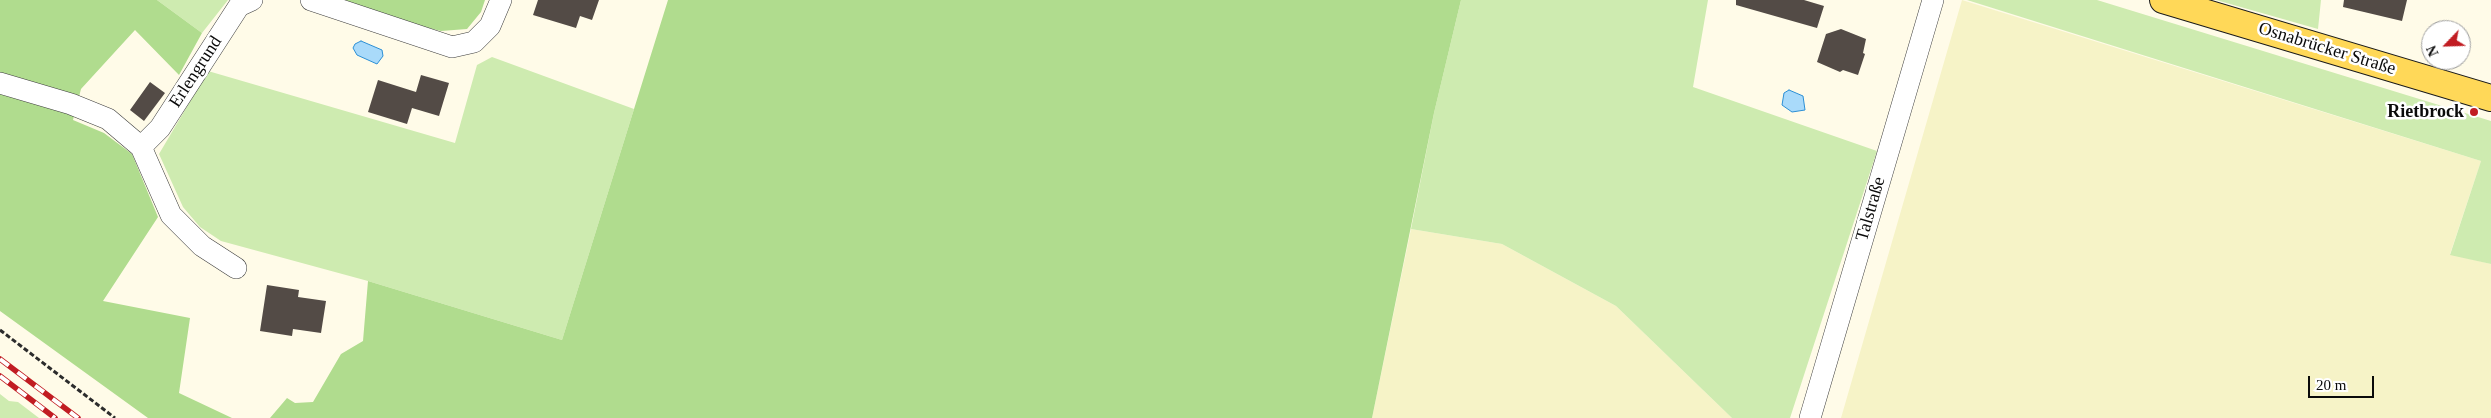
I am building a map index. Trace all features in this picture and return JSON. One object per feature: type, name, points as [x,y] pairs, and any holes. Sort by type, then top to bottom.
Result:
[{"type":"main road","name":"Osnabrücker Straße","points":[[2163,0],[2491,98]]},
{"type":"street","name":"Erlengrund","points":[[141,147],[160,128],[239,6],[252,0]]},
{"type":"street","points":[[311,0],[452,47],[474,42],[490,26],[501,0]]},
{"type":"street","name":"Talstraße","points":[[1810,418],[1933,0]]},
{"type":"street","points":[[0,83],[71,104],[108,119],[141,147],[171,215],[202,246],[236,268]]},
{"type":"path","points":[[0,330],[115,418]]},
{"type":"shaded area","points":[[1962,0],[2481,161],[2450,254],[2491,264],[2491,418],[1841,418]]},
{"type":"shaded area","points":[[1411,229],[1502,244],[1616,306],[1732,418],[1372,418]]},
{"type":"green space","points":[[0,0],[157,0],[202,33],[179,75],[135,30],[81,89],[73,120],[104,133],[132,154],[158,217],[103,301],[190,318],[179,393],[232,418],[148,418],[0,311]]},
{"type":"green space","points":[[157,0],[228,0],[202,33]]},
{"type":"green space","points":[[312,0],[485,0],[481,12],[467,29],[441,31]]},
{"type":"green space","points":[[668,0],[1461,0],[1434,113],[1372,418],[270,418],[287,398],[295,403],[313,402],[341,354],[363,341],[368,281],[562,340]]},
{"type":"green space","points":[[1461,0],[1708,0],[1693,87],[1877,151],[1790,418],[1732,418],[1616,306],[1502,244],[1411,229],[1434,113]]},
{"type":"green space","points":[[1967,0],[2097,0],[2491,121],[2491,264],[2450,255],[2481,161]]},
{"type":"green space","points":[[2216,0],[2321,0],[2318,29]]},
{"type":"green space","points":[[492,57],[634,109],[562,340],[368,281],[221,241],[200,227],[183,207],[159,154],[208,71],[455,143],[477,65]]},
{"type":"green space","points":[[0,394],[9,401],[18,402],[39,418],[0,418]]},
{"type":"water","points":[[361,41],[382,50],[383,56],[377,64],[357,55],[353,48],[355,44]]},
{"type":"water","points":[[1789,90],[1803,96],[1805,110],[1792,112],[1782,105],[1784,93]]},
{"type":"building","points":[[538,0],[599,0],[592,20],[580,16],[576,28],[533,15]]},
{"type":"building","points":[[1736,0],[1804,0],[1824,6],[1817,28],[1736,5]]},
{"type":"building","points":[[2344,0],[2407,0],[2402,21],[2343,7]]},
{"type":"building","points":[[1841,29],[1866,39],[1863,53],[1865,54],[1858,75],[1843,70],[1840,72],[1817,62],[1826,34]]},
{"type":"building","points":[[421,75],[449,83],[439,116],[412,108],[407,124],[368,112],[378,80],[416,92]]},
{"type":"building","points":[[150,82],[165,93],[144,121],[130,110]]},
{"type":"building","points":[[267,285],[299,290],[298,297],[326,301],[321,333],[293,329],[292,336],[260,331]]},
{"type":"railway","points":[[0,359],[78,418]]},
{"type":"railway","points":[[0,376],[55,418]]},
{"type":"place","name":"Rietbrock","points":[[2474,112]]}]
